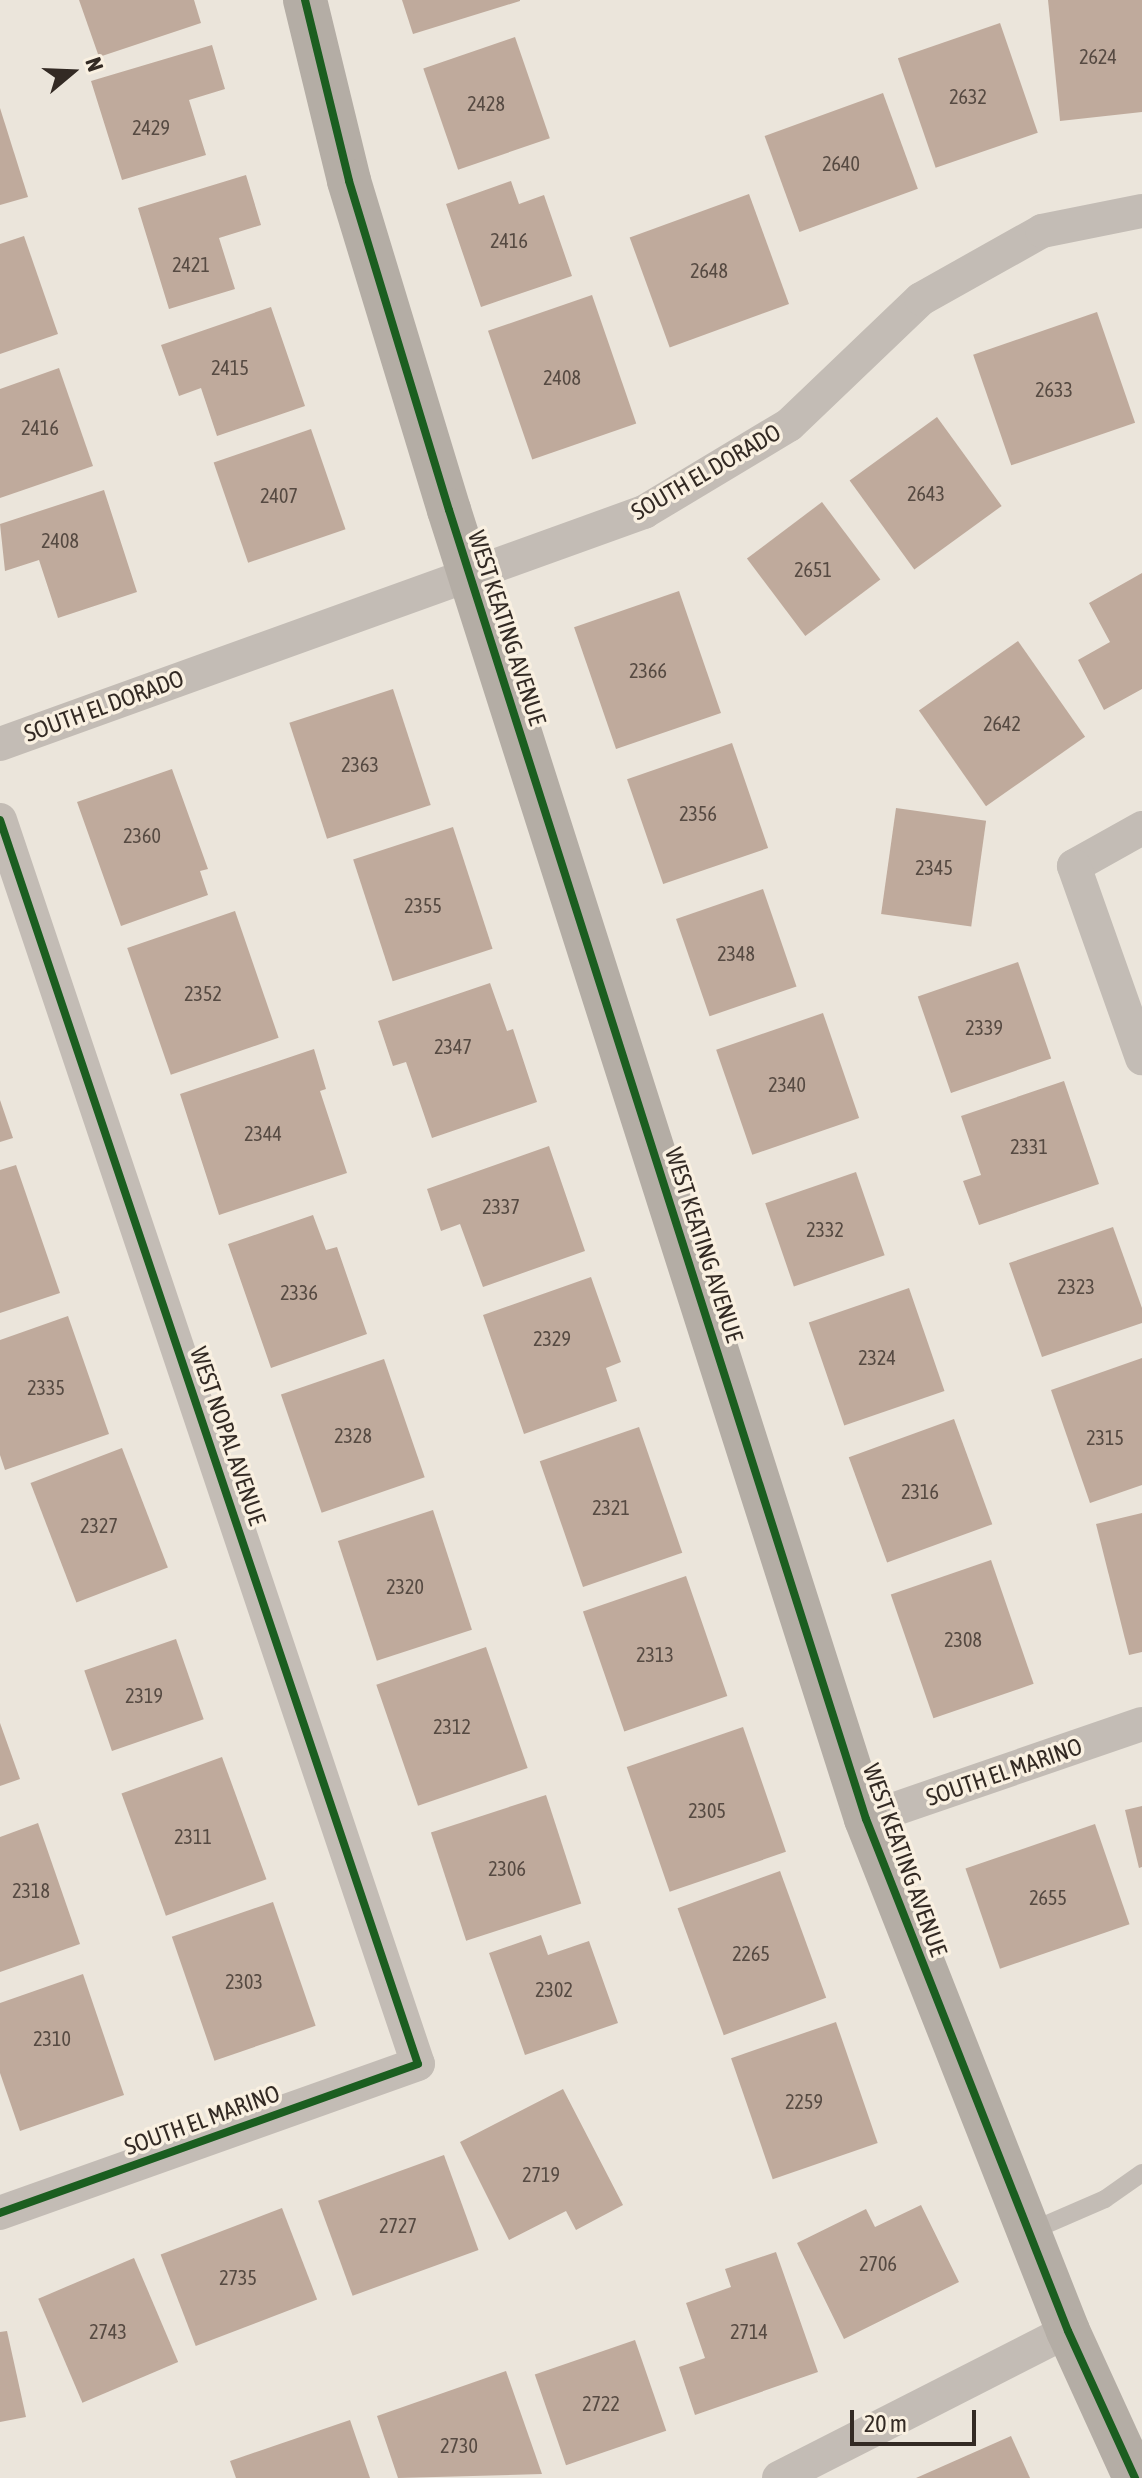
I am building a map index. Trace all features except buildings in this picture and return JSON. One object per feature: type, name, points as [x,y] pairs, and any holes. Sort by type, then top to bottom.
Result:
[{"type":"street","name":"WEST KEATING AVENUE","points":[[305,0],[349,181],[468,573],[866,1819],[1068,2331],[1135,2478]]},
{"type":"street","name":"SOUTH EL DORADO","points":[[0,744],[644,512],[789,425],[921,299],[1042,231],[1142,211]]},
{"type":"street","name":"WEST NOPAL AVENUE","points":[[0,820],[418,2064]]},
{"type":"street","points":[[1142,828],[1074,866],[1142,1058]]},
{"type":"street","name":"SOUTH EL MARINO","points":[[866,1819],[1142,1724]]},
{"type":"street","name":"SOUTH EL MARINO","points":[[0,2213],[418,2064]]},
{"type":"street","points":[[779,2478],[1068,2331]]},
{"type":"lane","points":[[1029,2232],[1105,2199],[1142,2173]]},
{"type":"cycle path","points":[[305,0],[349,181],[449,510],[866,1819],[1068,2331],[1135,2478]]},
{"type":"cycle path","points":[[0,820],[418,2064],[0,2213]]}]
